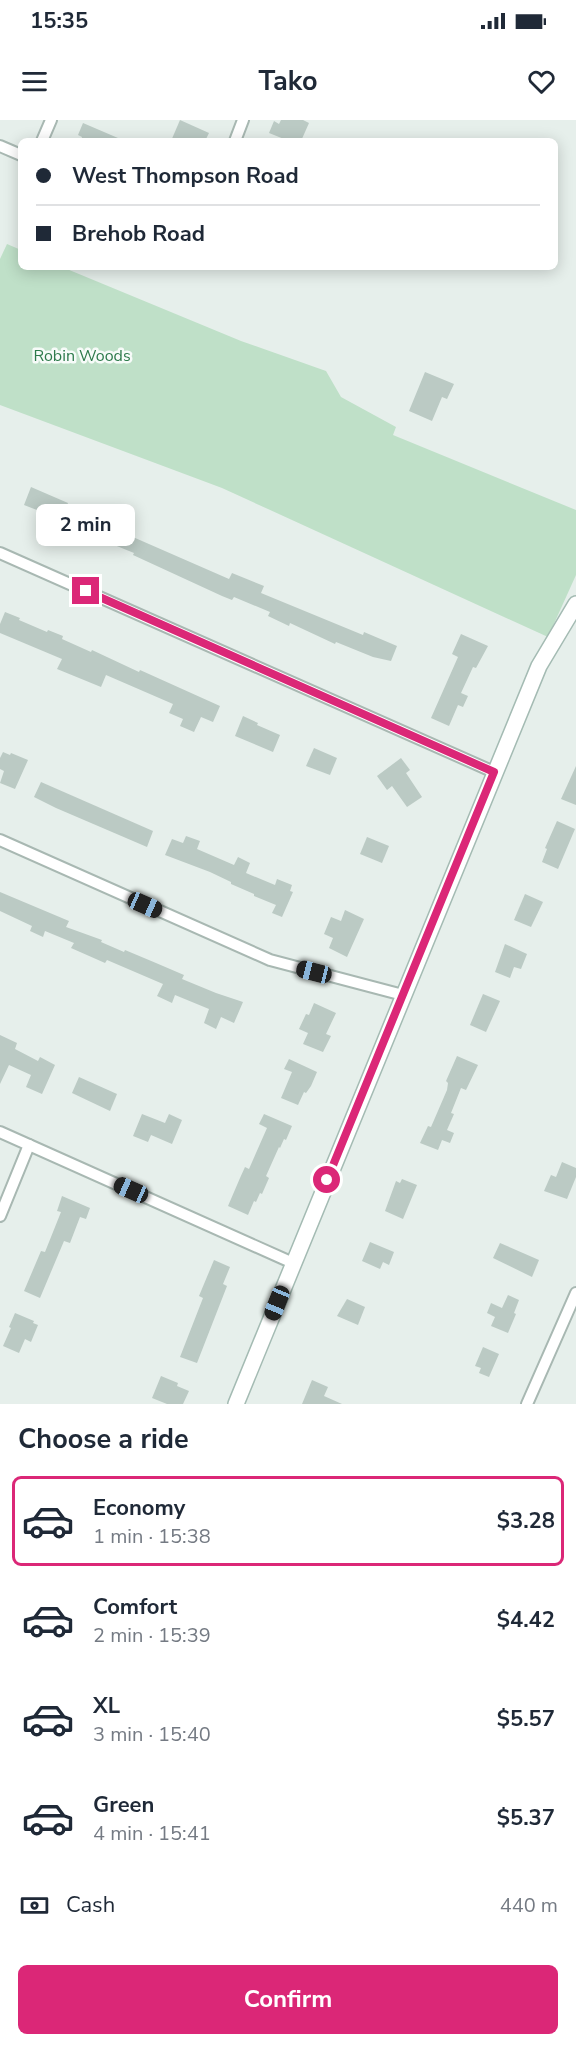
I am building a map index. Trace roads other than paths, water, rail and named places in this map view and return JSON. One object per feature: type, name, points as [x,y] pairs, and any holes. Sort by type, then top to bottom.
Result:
[{"type":"main road","points":[[236,1404],[539,666],[576,604]]},
{"type":"street","points":[[43,138],[51,120]]},
{"type":"street","points":[[236,138],[243,120]]},
{"type":"street","points":[[0,146],[18,154]]},
{"type":"street","points":[[0,553],[494,772]]},
{"type":"street","points":[[0,840],[270,960],[403,995]]},
{"type":"street","points":[[0,1132],[293,1263]]},
{"type":"street","points":[[0,1216],[29,1145]]},
{"type":"street","points":[[527,1404],[576,1293]]},
{"type":"park label","name":"Robin Woods","points":[[82,356]]}]
